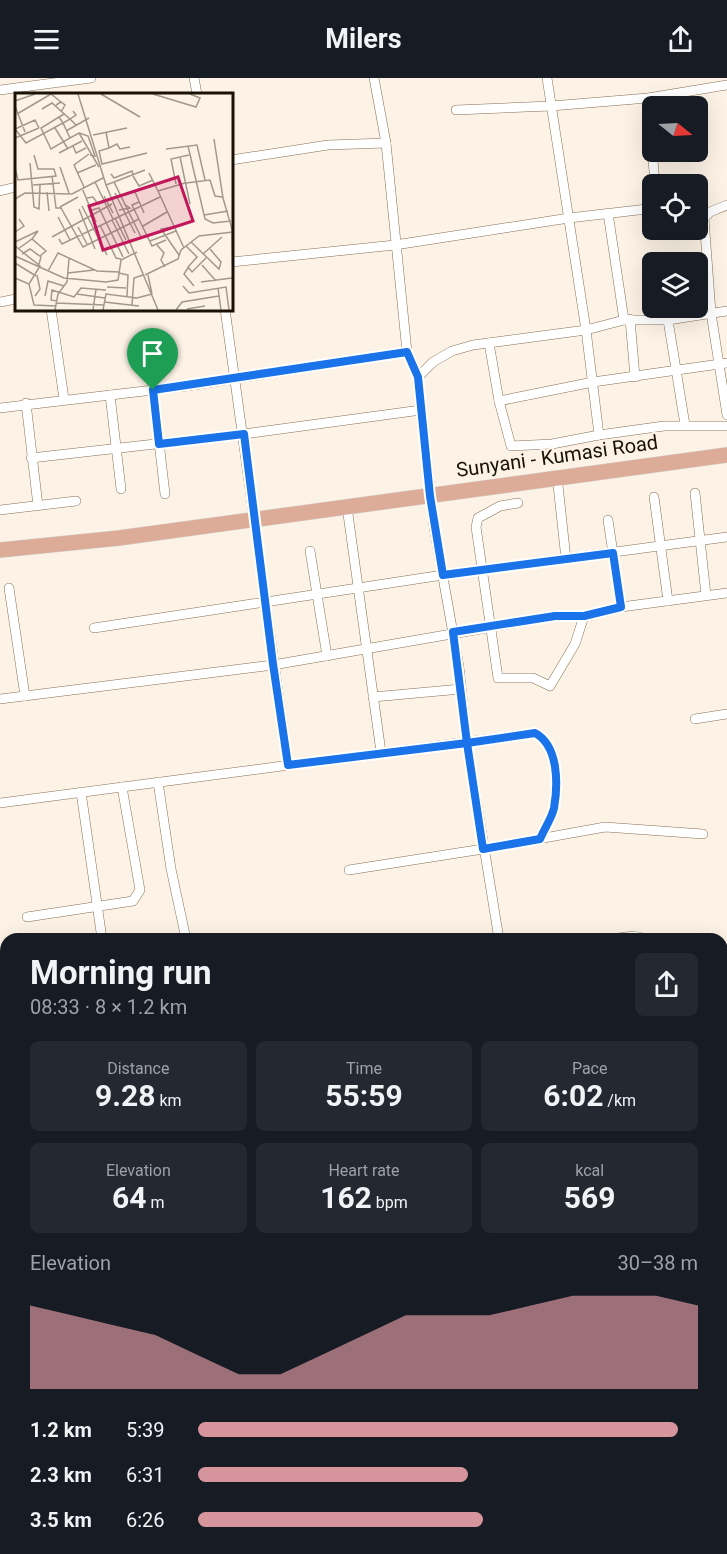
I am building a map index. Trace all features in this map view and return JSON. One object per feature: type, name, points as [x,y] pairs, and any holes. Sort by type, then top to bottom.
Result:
[{"type":"main road","name":"Sunyani - Kumasi Road","points":[[0,550],[112,539],[430,496],[557,476],[727,455]]},
{"type":"street","points":[[0,90],[90,78]]},
{"type":"street","points":[[194,78],[197,93]]},
{"type":"street","points":[[374,78],[386,143],[407,352],[418,377],[430,496],[453,632],[483,849],[498,933]]},
{"type":"street","points":[[547,78],[586,330],[599,435]]},
{"type":"street","points":[[660,96],[727,85]]},
{"type":"street","points":[[456,110],[551,106],[642,98]]},
{"type":"street","points":[[232,160],[328,145],[386,143]]},
{"type":"street","points":[[0,191],[15,187]]},
{"type":"street","points":[[727,205],[710,212],[705,218],[711,313],[724,364],[727,415]]},
{"type":"street","points":[[232,262],[395,245],[569,218],[642,210]]},
{"type":"street","points":[[608,213],[635,377]]},
{"type":"street","points":[[0,302],[15,299]]},
{"type":"street","points":[[51,310],[64,399]]},
{"type":"street","points":[[225,310],[288,765]]},
{"type":"street","points":[[418,377],[434,362],[452,351],[489,342],[586,330],[627,320],[668,320],[727,311]]},
{"type":"street","points":[[668,320],[686,425]]},
{"type":"street","points":[[489,342],[508,442],[515,448],[686,425],[727,426]]},
{"type":"street","points":[[0,408],[235,379],[407,352]]},
{"type":"street","points":[[499,401],[593,382],[724,364]]},
{"type":"street","points":[[153,390],[165,494]]},
{"type":"street","points":[[110,395],[121,489]]},
{"type":"street","points":[[26,403],[38,506]]},
{"type":"street","points":[[31,458],[244,434],[421,410]]},
{"type":"street","points":[[557,476],[566,559]]},
{"type":"street","points":[[695,493],[706,595]]},
{"type":"street","points":[[654,497],[668,601]]},
{"type":"street","points":[[0,510],[76,501]]},
{"type":"street","points":[[518,503],[501,506],[478,518],[476,527],[498,678],[533,678],[549,686],[575,644],[584,616]]},
{"type":"street","points":[[347,507],[381,752]]},
{"type":"street","points":[[608,520],[621,607]]},
{"type":"street","points":[[94,628],[358,590],[443,575],[727,537]]},
{"type":"street","points":[[310,551],[327,656]]},
{"type":"street","points":[[9,588],[24,696]]},
{"type":"street","points":[[0,699],[273,664],[555,616],[584,616],[621,607],[727,593]]},
{"type":"street","points":[[373,697],[461,689]]},
{"type":"street","points":[[695,719],[727,714]]},
{"type":"street","points":[[0,803],[535,733],[541,736],[551,753],[556,775],[554,810],[540,839]]},
{"type":"street","points":[[158,782],[171,869],[185,933]]},
{"type":"street","points":[[27,917],[133,901],[140,890],[122,787]]},
{"type":"street","points":[[81,792],[101,933]]},
{"type":"street","points":[[348,870],[483,849],[604,826],[703,834]]},
{"type":"route","points":[[153,390],[159,444],[244,434],[288,765],[467,743],[483,849],[540,839],[554,810],[556,775],[551,753],[541,736],[535,733],[467,743],[453,632],[555,616],[584,616],[621,607],[613,553],[443,575],[424,449],[418,377],[407,352],[153,390]]}]
